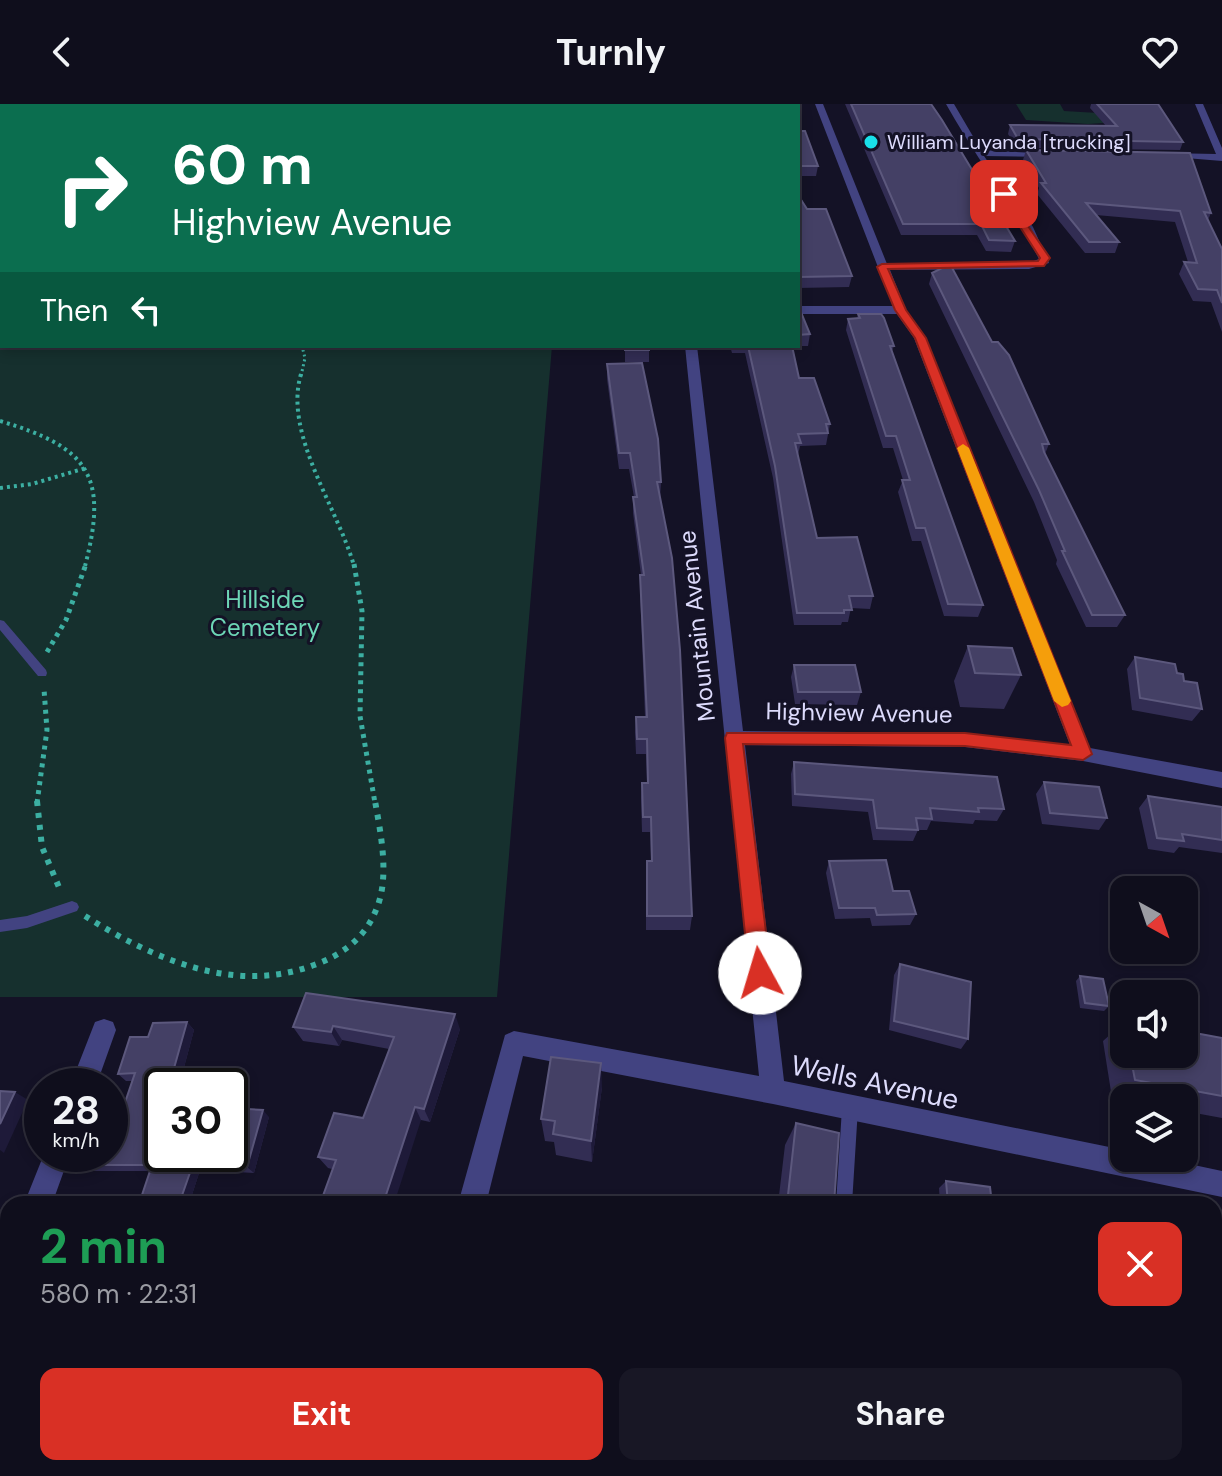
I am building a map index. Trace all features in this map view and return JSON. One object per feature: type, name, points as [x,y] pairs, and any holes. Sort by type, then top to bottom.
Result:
[{"type":"street","points":[[819,104],[900,310],[920,338],[1083,754]]},
{"type":"street","points":[[882,267],[1040,264],[1045,258],[950,104]]},
{"type":"street","points":[[1158,156],[1222,158],[1205,108]]},
{"type":"street","points":[[978,153],[1065,154]]},
{"type":"street","points":[[800,310],[900,310]]},
{"type":"street","name":"Mountain Avenue","points":[[691,348],[773,1091]]},
{"type":"street","name":"Highview Avenue","points":[[733,738],[965,740],[1083,754],[1222,780]]},
{"type":"street","points":[[90,1068],[104,1030]]},
{"type":"street","name":"Wells Avenue","points":[[474,1196],[514,1043],[773,1091],[1222,1184]]},
{"type":"street","points":[[41,1196],[50,1172]]},
{"type":"lane","points":[[0,623],[42,673]]},
{"type":"lane","points":[[0,926],[27,922],[72,907]]},
{"type":"lane","points":[[844,1196],[850,1108]]},
{"type":"path","points":[[0,421],[71,452],[86,468],[96,502],[87,557],[67,619],[42,664],[49,730],[37,800],[41,842],[54,878],[72,907],[141,949],[227,975],[251,979],[289,974],[326,960],[365,930],[381,904],[382,836],[361,731],[364,649],[360,593],[346,531],[313,467],[300,424],[297,391],[305,365],[302,348]]},
{"type":"path","points":[[0,488],[32,484],[86,468]]},
{"type":"green space","points":[[1016,104],[1060,104],[1064,111],[1132,115],[1134,121],[1088,124],[1026,120]]},
{"type":"green space","name":"Hillside Cemetery","points":[[0,348],[552,348],[497,997],[0,997]]},
{"type":"building","points":[[851,104],[931,104],[1015,241],[989,240],[981,224],[903,224]]},
{"type":"building","points":[[1097,104],[1158,104],[1183,142],[1018,139],[1010,125],[1117,126]]},
{"type":"building","points":[[800,131],[805,131],[818,166],[800,166]]},
{"type":"building","points":[[1026,150],[1190,153],[1211,213],[1204,212],[1222,249],[1222,303],[1217,290],[1198,289],[1184,262],[1197,263],[1180,211],[1086,203],[1119,242],[1089,242],[1041,183],[1046,183]]},
{"type":"building","points":[[800,198],[807,209],[826,209],[852,276],[800,277]]},
{"type":"building","points":[[950,264],[992,342],[998,342],[1009,355],[1049,444],[1042,444],[1044,452],[1125,615],[1092,615],[1062,551],[1065,551],[1039,490],[932,273]]},
{"type":"building","points":[[800,310],[810,334],[800,335]]},
{"type":"building","points":[[858,314],[881,314],[884,318],[894,346],[890,346],[983,605],[948,604],[925,528],[916,528],[902,480],[910,480],[896,436],[886,436],[848,319],[860,318]]},
{"type":"building","points":[[625,348],[649,348],[649,350]]},
{"type":"building","points":[[748,348],[792,348],[799,378],[814,378],[830,424],[826,424],[828,433],[798,434],[801,443],[795,443],[817,538],[857,537],[873,596],[849,596],[852,610],[844,610],[844,613],[797,613],[775,466]]},
{"type":"building","points":[[642,363],[658,439],[661,482],[657,482],[672,558],[680,650],[692,916],[647,916],[647,861],[652,861],[651,817],[643,817],[642,783],[648,783],[647,739],[637,739],[636,717],[647,717],[640,575],[644,575],[630,453],[619,453],[607,364]]},
{"type":"building","points":[[968,646],[1012,648],[1021,675],[975,673]]},
{"type":"building","points":[[1135,657],[1175,664],[1177,673],[1183,674],[1184,681],[1197,683],[1202,709],[1140,698]]},
{"type":"building","points":[[794,665],[855,665],[861,692],[798,692]]},
{"type":"building","points":[[794,762],[997,777],[1004,809],[978,808],[979,812],[930,808],[932,819],[916,818],[918,830],[877,828],[873,800],[795,794]]},
{"type":"building","points":[[1044,782],[1099,787],[1107,818],[1050,813]]},
{"type":"building","points":[[1148,796],[1222,807],[1222,840],[1182,834],[1184,841],[1157,838]]},
{"type":"building","points":[[886,860],[893,891],[909,891],[916,914],[877,915],[875,908],[839,908],[829,861]]},
{"type":"building","points":[[900,964],[971,982],[968,1039],[894,1021]]},
{"type":"building","points":[[1080,976],[1103,979],[1109,1006],[1085,1003]]},
{"type":"building","points":[[306,993],[455,1014],[424,1109],[415,1107],[386,1196],[323,1196],[336,1160],[318,1157],[334,1113],[363,1118],[394,1037],[333,1026],[331,1032],[293,1027]]},
{"type":"building","points":[[187,1022],[174,1068],[144,1068],[144,1165],[128,1165],[128,1094],[135,1073],[128,1073],[128,1068],[120,1068],[130,1037],[148,1037],[153,1023]]},
{"type":"building","points":[[1198,1034],[1222,1038],[1222,1096],[1198,1092],[1198,1084],[1157,1084],[1135,1080],[1133,1068],[1198,1068]]},
{"type":"building","points":[[551,1057],[601,1063],[591,1141],[553,1134],[555,1121],[541,1119]]},
{"type":"building","points":[[0,1091],[15,1092],[0,1124]]},
{"type":"building","points":[[248,1109],[263,1110],[248,1163]]},
{"type":"building","points":[[796,1123],[839,1133],[835,1196],[788,1196]]},
{"type":"building","points":[[150,1172],[190,1172],[182,1196],[142,1196]]},
{"type":"building","points":[[946,1181],[990,1187],[991,1196],[947,1196]]},
{"type":"slow traffic","points":[[963,448],[1062,701]]},
{"type":"place","name":"William Luyanda [trucking]","points":[[871,142]]},
{"type":"route","points":[[760,973],[733,738],[965,740],[1083,754],[920,338],[900,310],[882,267],[1040,264],[1045,258],[1028,227],[1004,194]]}]
